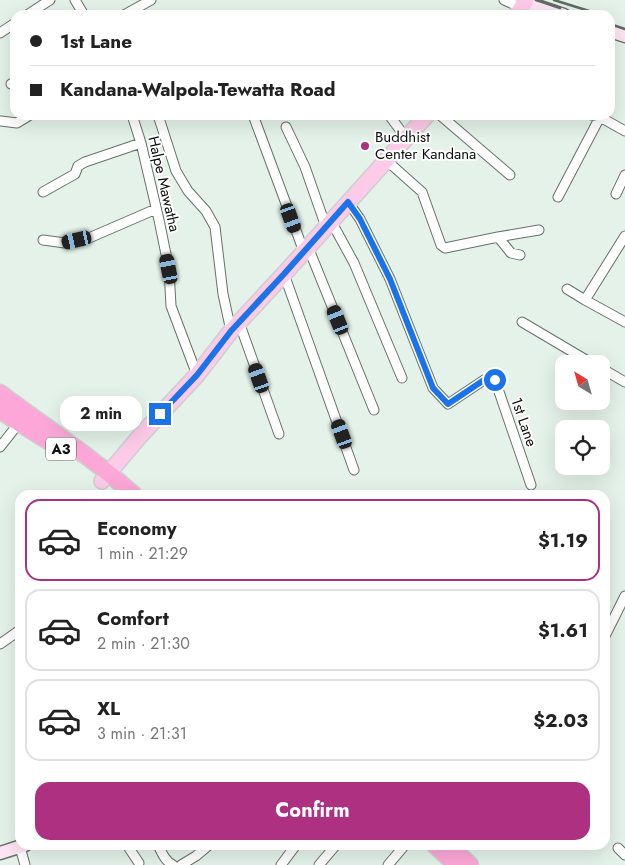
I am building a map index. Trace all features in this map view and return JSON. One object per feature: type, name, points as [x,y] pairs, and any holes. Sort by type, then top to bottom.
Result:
[{"type":"highway","name":"A3","points":[[0,393],[68,442],[106,477],[115,490]]},
{"type":"highway","name":"A3","points":[[0,410],[126,490]]},
{"type":"highway","points":[[440,850],[456,865]]},
{"type":"highway","points":[[455,850],[470,865]]},
{"type":"main road","points":[[106,477],[140,436],[197,375],[235,326],[423,120]]},
{"type":"street","points":[[35,10],[50,0]]},
{"type":"street","points":[[133,10],[151,0]]},
{"type":"street","points":[[504,0],[541,10]]},
{"type":"street","points":[[1,121],[17,123],[22,120]]},
{"type":"street","name":"Halpe Mawatha","points":[[134,120],[141,143],[169,269],[171,306],[197,375]]},
{"type":"street","points":[[160,120],[176,171],[188,191],[206,211],[215,227],[223,294],[279,434]]},
{"type":"street","points":[[255,120],[306,249],[374,410]]},
{"type":"street","points":[[393,120],[406,138]]},
{"type":"street","points":[[446,120],[510,175]]},
{"type":"street","points":[[558,197],[594,120]]},
{"type":"street","points":[[604,120],[625,131]]},
{"type":"street","points":[[286,127],[305,167],[328,224],[354,263],[402,378]]},
{"type":"street","points":[[43,192],[74,174],[78,166],[85,162],[141,143]]},
{"type":"street","points":[[386,160],[422,192],[440,245],[445,248],[540,230]]},
{"type":"street","points":[[616,194],[625,175]]},
{"type":"street","name":"1st Lane","points":[[348,202],[360,219],[390,279],[433,388],[448,404],[484,380],[491,377],[495,380],[531,485]]},
{"type":"street","points":[[43,240],[65,243],[89,238],[156,209]]},
{"type":"street","points":[[585,300],[625,236]]},
{"type":"street","points":[[498,237],[510,253],[520,255]]},
{"type":"street","points":[[284,274],[354,470]]},
{"type":"street","points":[[568,289],[625,322]]},
{"type":"street","points":[[522,322],[578,355]]},
{"type":"street","points":[[610,373],[625,382]]},
{"type":"street","points":[[0,447],[19,423]]},
{"type":"street","points":[[610,626],[625,596]]},
{"type":"street","points":[[0,644],[15,634]]},
{"type":"street","points":[[0,853],[15,848]]},
{"type":"street","points":[[618,848],[625,855]]},
{"type":"street","points":[[23,850],[25,865]]},
{"type":"street","points":[[130,850],[139,863]]},
{"type":"street","points":[[160,850],[168,863],[173,865]]},
{"type":"street","points":[[181,865],[203,850]]},
{"type":"street","points":[[281,865],[292,850]]},
{"type":"street","points":[[319,865],[332,850]]},
{"type":"street","points":[[388,865],[400,850]]},
{"type":"railway","points":[[536,0],[560,8]]},
{"type":"railway","points":[[554,0],[586,10]]},
{"type":"railway","points":[[615,26],[625,29]]},
{"type":"place","name":"Buddhist Center Kandana","points":[[365,146]]},
{"type":"route","points":[[160,414],[197,375],[231,331],[348,202],[360,219],[390,279],[433,388],[448,404],[484,380],[491,377],[495,380]]}]
